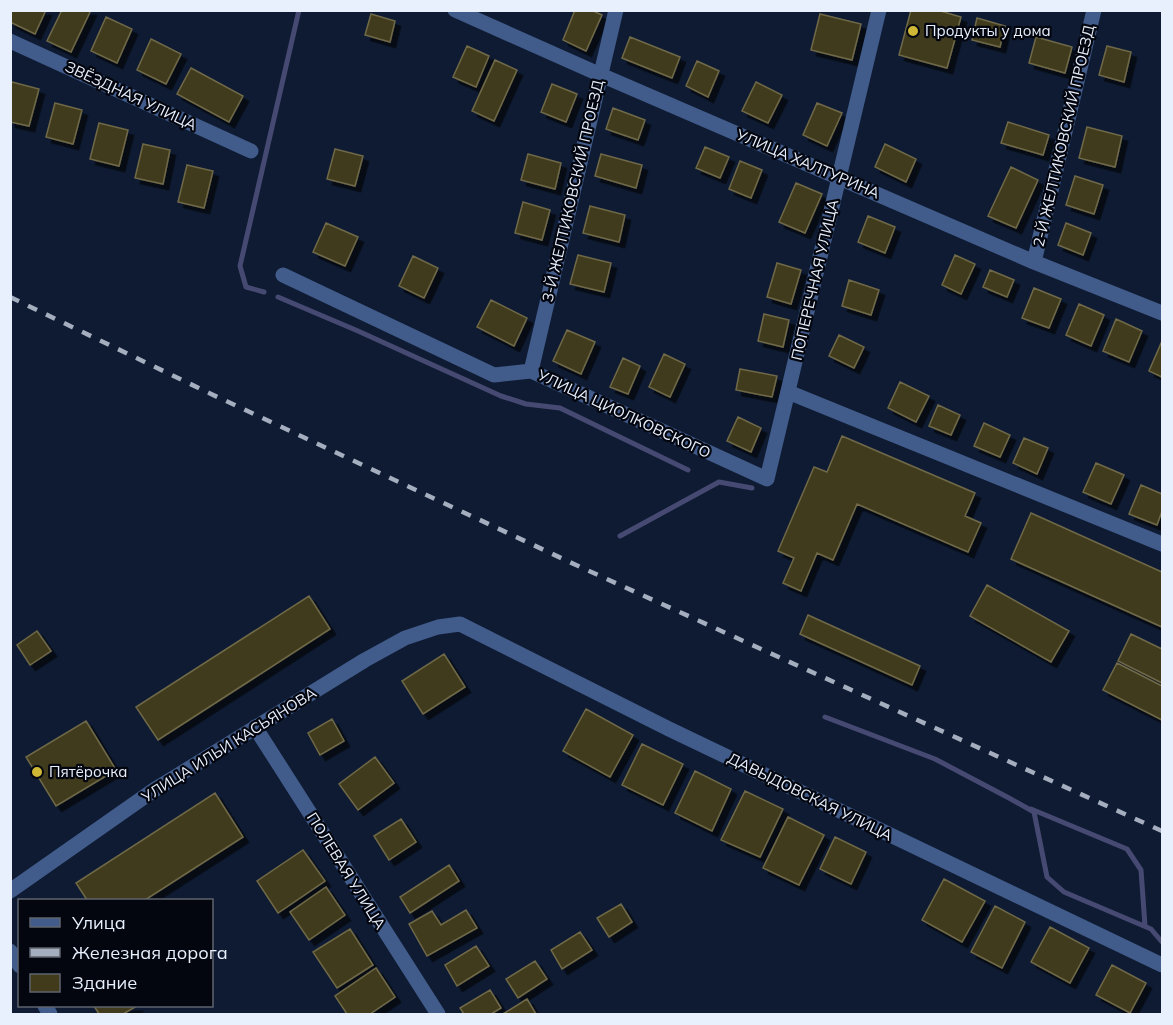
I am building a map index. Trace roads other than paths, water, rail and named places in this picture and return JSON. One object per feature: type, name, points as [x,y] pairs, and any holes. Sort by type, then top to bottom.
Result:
[{"type":"street","name":"УЛИЦА ХАЛТУРИНА","points":[[455,10],[1034,262],[1162,313]]},
{"type":"street","name":"3-Й ЖЕЛТИКОВСКИЙ ПРОЕЗД","points":[[531,370],[616,10]]},
{"type":"street","name":"ПОПЕРЕЧНАЯ УЛИЦА","points":[[767,479],[879,10]]},
{"type":"street","name":"2-Й ЖЕЛТИКОВСКИЙ ПРОЕЗД","points":[[1034,262],[1094,10]]},
{"type":"street","name":"ЗВЁЗДНАЯ УЛИЦА","points":[[10,41],[251,151]]},
{"type":"street","name":"УЛИЦА ЦИОЛКОВСКОГО","points":[[282,275],[494,375],[531,370],[767,479]]},
{"type":"street","points":[[788,392],[1162,544]]},
{"type":"street","name":"УЛИЦА ИЛЬИ КАСЬЯНОВА","points":[[10,891],[154,790],[365,660],[405,638],[438,627],[460,624]]},
{"type":"street","name":"ДАВЫДОВСКАЯ УЛИЦА","points":[[460,624],[680,734],[1162,965]]},
{"type":"street","name":"ПОЛЕВАЯ УЛИЦА","points":[[255,727],[438,1014]]},
{"type":"waterway","points":[[264,292],[246,287],[240,266],[299,10]]},
{"type":"waterway","points":[[278,297],[501,396],[526,404],[560,408],[688,470]]},
{"type":"waterway","points":[[620,536],[719,482],[752,488]]},
{"type":"waterway","points":[[825,717],[935,759],[1034,812],[1047,877],[1064,892],[1151,929],[1162,942]]},
{"type":"waterway","points":[[1031,809],[1127,849],[1141,870],[1145,926]]},
{"type":"railway","points":[[10,297],[576,565],[1162,831]]},
{"type":"place","name":"Продукты у дома","points":[[913,31]]},
{"type":"place","name":"Пятёрочка","points":[[37,772]]}]
